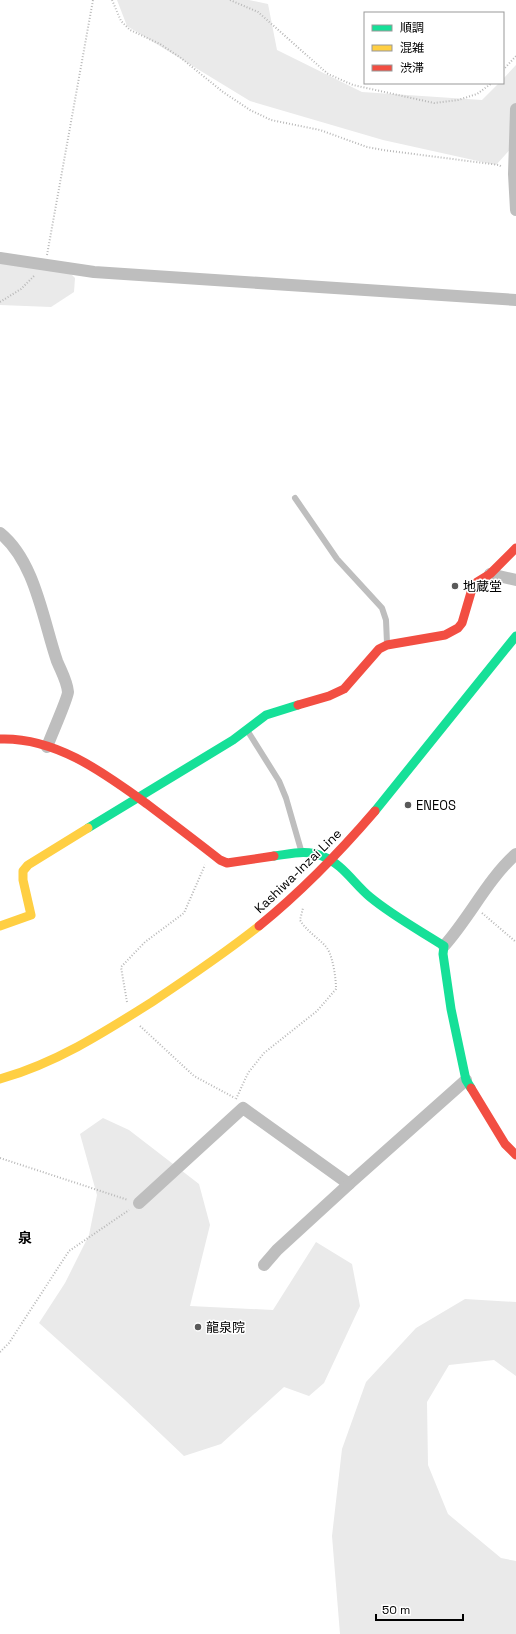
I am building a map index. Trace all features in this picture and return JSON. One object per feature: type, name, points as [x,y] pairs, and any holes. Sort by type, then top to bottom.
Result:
[{"type":"street","points":[[516,109],[514,174],[516,210]]},
{"type":"street","points":[[0,258],[94,272],[516,300]]},
{"type":"street","points":[[0,533],[16,550],[26,568],[39,601],[68,694],[47,747]]},
{"type":"street","points":[[0,926],[31,915],[23,880],[23,871],[28,865],[137,797],[197,762],[266,715],[329,696],[344,688],[379,649],[387,644],[445,635],[458,628],[462,623],[472,589],[477,582],[490,574],[516,548]]},
{"type":"street","points":[[490,574],[516,580]]},
{"type":"street","name":"Kashiwa-Inzai Line","points":[[0,1079],[35,1068],[67,1054],[130,1016],[185,980],[266,921],[300,891],[331,860],[386,797],[516,636]]},
{"type":"street","points":[[0,739],[6,738],[23,740],[47,747],[99,769],[121,783],[137,797],[220,860],[227,863],[301,852],[321,855],[331,860],[378,903],[444,946]]},
{"type":"street","points":[[516,854],[497,874],[456,933],[444,946],[451,1009],[466,1080],[505,1144],[516,1155]]},
{"type":"street","points":[[264,1265],[277,1250],[348,1184],[466,1080]]},
{"type":"street","points":[[139,1203],[239,1103],[348,1184]]},
{"type":"lane","points":[[295,498],[337,559],[382,608],[386,620],[387,644]]},
{"type":"lane","points":[[246,730],[279,781],[286,798],[301,852]]},
{"type":"path","points":[[0,302],[21,289],[44,264],[56,210],[60,179],[93,0]]},
{"type":"path","points":[[112,0],[121,21],[130,30],[181,58],[223,92],[250,110],[271,120],[320,130],[367,147],[499,165],[514,174]]},
{"type":"path","points":[[230,0],[258,12],[328,74],[353,85],[434,103],[458,100],[477,94],[491,84]]},
{"type":"path","points":[[504,69],[516,56]]},
{"type":"path","points":[[211,852],[184,913],[145,942],[121,966],[130,1016],[194,1076],[239,1103],[248,1073],[264,1053],[317,1011],[336,989],[336,974],[327,949],[305,929],[300,920],[305,899],[300,891]]},
{"type":"path","points":[[474,906],[516,942]]},
{"type":"path","points":[[0,1158],[139,1203]]},
{"type":"path","points":[[0,1352],[9,1343],[69,1251],[139,1203]]},
{"type":"shaded area","points":[[117,0],[249,0],[268,4],[277,50],[362,92],[482,100],[498,84],[504,84],[504,78],[516,65],[516,143],[496,165],[383,140],[250,101],[127,26]]},
{"type":"shaded area","points":[[0,259],[58,261],[75,278],[74,292],[51,307],[0,305]]},
{"type":"shaded area","points":[[103,1118],[129,1130],[199,1184],[210,1225],[190,1306],[273,1310],[316,1242],[352,1264],[360,1306],[324,1383],[309,1396],[284,1387],[221,1444],[184,1456],[125,1400],[39,1323],[65,1283],[89,1235],[97,1195],[80,1134]]},
{"type":"shaded area","points":[[465,1299],[516,1302],[516,1376],[494,1360],[449,1365],[427,1402],[428,1465],[448,1514],[501,1558],[516,1561],[516,1634],[340,1634],[332,1536],[342,1449],[366,1382],[416,1328]]},
{"type":"traffic: fast","points":[[375,811],[516,636]]},
{"type":"traffic: fast","points":[[88,828],[233,740],[266,715],[298,705]]},
{"type":"traffic: fast","points":[[274,856],[298,853],[310,853],[322,856],[342,869],[364,892],[379,904],[444,946],[443,954],[451,1009],[466,1080],[471,1088]]},
{"type":"traffic: slow","points":[[0,926],[31,915],[23,880],[23,871],[28,865],[88,828]]},
{"type":"traffic: slow","points":[[0,1079],[40,1065],[97,1036],[179,984],[220,956],[259,926]]},
{"type":"traffic: jam","points":[[298,705],[329,696],[344,689],[379,649],[387,645],[445,635],[458,628],[462,623],[472,589],[477,582],[490,574],[516,548]]},
{"type":"traffic: jam","points":[[0,739],[21,740],[41,744],[78,759],[114,780],[220,860],[227,863],[274,856]]},
{"type":"traffic: jam","points":[[259,926],[320,871],[375,811]]},
{"type":"traffic: jam","points":[[471,1088],[505,1144],[516,1155]]},
{"type":"place","name":"地蔵堂","points":[[455,586]]},
{"type":"place","name":"ENEOS","points":[[408,805]]},
{"type":"place","name":"龍泉院","points":[[198,1327]]},
{"type":"district","name":"泉","points":[[25,1238]]}]
